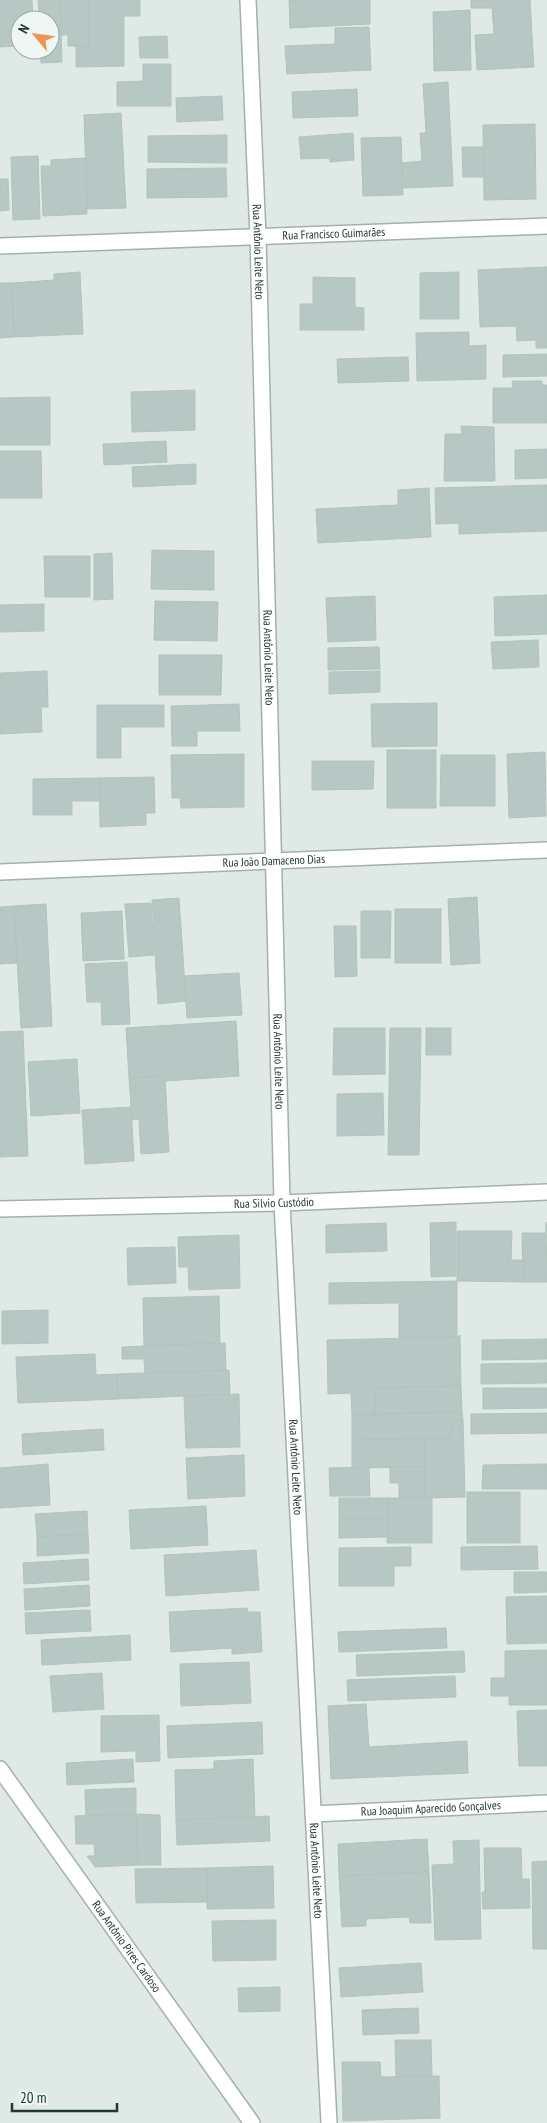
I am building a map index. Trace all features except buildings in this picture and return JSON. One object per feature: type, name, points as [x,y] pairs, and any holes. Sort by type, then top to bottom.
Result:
[{"type":"street","name":"Rua Antônio Leite Neto","points":[[248,0],[258,237],[275,861],[282,1204],[329,2123]]},
{"type":"street","name":"Rua Francisco Guimarães","points":[[0,246],[547,226]]},
{"type":"street","name":"Rua João Damaceno Dias","points":[[0,872],[547,850]]},
{"type":"street","name":"Rua Silvio Custódio","points":[[0,1209],[282,1204],[547,1192]]},
{"type":"street","name":"Rua Antônio Pires Cardoso","points":[[0,1769],[252,2123]]},
{"type":"street","name":"Rua Joaquim Aparecido Gonçalves","points":[[313,1814],[547,1803]]}]
